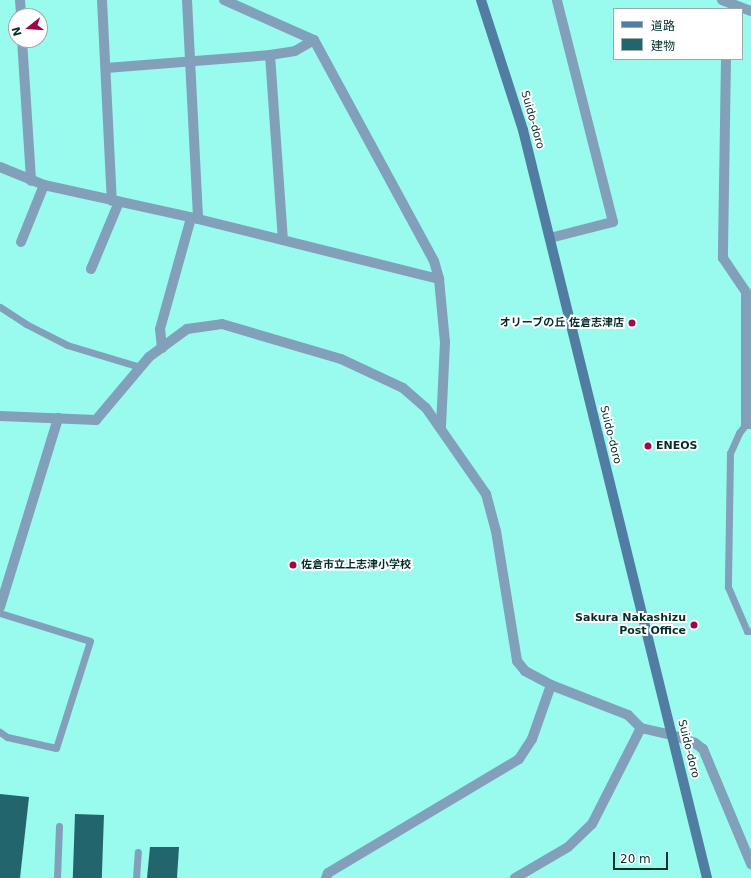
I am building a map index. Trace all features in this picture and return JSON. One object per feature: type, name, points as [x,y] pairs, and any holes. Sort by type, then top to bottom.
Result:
[{"type":"street","points":[[91,269],[115,202],[102,0]]},
{"type":"street","points":[[162,348],[160,329],[194,219],[187,0]]},
{"type":"street","points":[[224,0],[314,40],[434,261],[439,279],[445,342],[441,428]]},
{"type":"street","name":"Suido-doro","points":[[481,0],[523,130],[707,878]]},
{"type":"street","points":[[550,238],[613,222],[557,0]]},
{"type":"street","points":[[725,4],[742,8]]},
{"type":"street","points":[[106,68],[270,55],[295,51],[314,40]]},
{"type":"street","points":[[23,48],[31,181]]},
{"type":"street","points":[[270,55],[283,240]]},
{"type":"street","points":[[726,60],[723,258],[746,292],[749,424]]},
{"type":"street","points":[[0,167],[31,181],[44,185],[283,240],[439,279]]},
{"type":"street","points":[[21,242],[44,185]]},
{"type":"street","points":[[0,416],[96,420],[149,357],[187,329],[222,324],[341,360],[403,388],[426,408],[486,494],[496,530],[517,662],[525,672],[551,685],[628,715],[640,728],[672,735],[695,743],[703,749],[751,864]]},
{"type":"street","points":[[0,607],[58,418]]},
{"type":"street","points":[[326,878],[328,873],[519,759],[532,739],[551,685]]},
{"type":"street","points":[[515,878],[568,847],[592,824],[640,728]]},
{"type":"lane","points":[[0,307],[26,324],[67,345],[140,367]]},
{"type":"lane","points":[[749,424],[739,433],[730,453],[728,587],[747,630],[751,631]]},
{"type":"lane","points":[[0,613],[90,641],[56,748],[7,737],[0,732]]},
{"type":"lane","points":[[57,878],[59,826]]},
{"type":"lane","points":[[136,878],[138,852]]},
{"type":"building","points":[[0,794],[29,797],[20,878],[0,878]]},
{"type":"building","points":[[75,814],[104,815],[102,878],[73,878]]},
{"type":"building","points":[[150,847],[179,847],[177,878],[147,878]]},
{"type":"place","name":"オリーブの丘 佐倉志津店","points":[[632,323]]},
{"type":"place","name":"ENEOS","points":[[648,446]]},
{"type":"place","name":"佐倉市立上志津小学校","points":[[293,565]]},
{"type":"place","name":"Sakura Nakashizu Post Office","points":[[694,625]]}]
